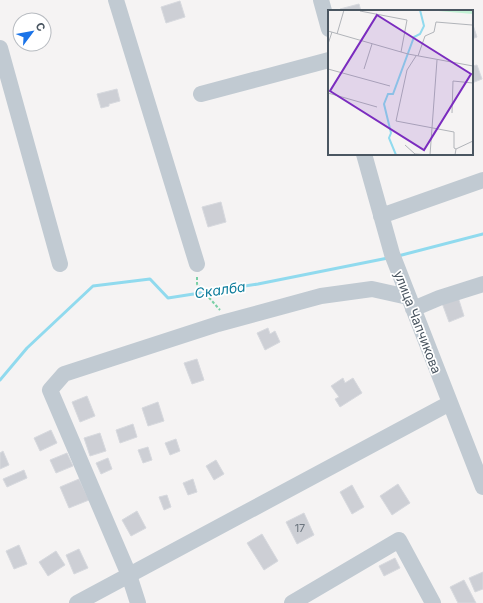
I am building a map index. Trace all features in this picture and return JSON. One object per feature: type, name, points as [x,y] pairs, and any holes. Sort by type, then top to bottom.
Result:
[{"type":"street","points":[[116,0],[198,264]]},
{"type":"street","points":[[321,0],[328,25]]},
{"type":"street","points":[[0,48],[60,264]]},
{"type":"street","points":[[201,94],[328,60]]},
{"type":"street","name":"улица Чапчикова","points":[[364,155],[392,254],[483,487]]},
{"type":"street","points":[[381,216],[483,180]]},
{"type":"street","points":[[138,603],[129,575],[50,390],[64,374],[218,324],[321,296],[372,289],[411,303],[440,298],[483,284]]},
{"type":"street","points":[[77,603],[450,403]]},
{"type":"street","points":[[292,603],[398,540],[433,603]]},
{"type":"path","points":[[198,264],[197,284],[220,308],[218,324]]},
{"type":"building","points":[[180,1],[185,17],[166,23],[161,7]]},
{"type":"building","points":[[359,4],[361,10],[340,10]]},
{"type":"building","points":[[473,25],[477,37],[473,39]]},
{"type":"building","points":[[477,65],[482,79],[473,83],[473,66]]},
{"type":"building","points":[[117,89],[120,101],[101,108],[97,94]]},
{"type":"building","points":[[221,202],[226,222],[208,227],[202,207]]},
{"type":"building","points":[[458,297],[464,316],[449,322],[442,303]]},
{"type":"building","points":[[268,328],[270,334],[275,331],[280,342],[265,350],[257,333]]},
{"type":"building","points":[[197,359],[204,380],[192,384],[184,363]]},
{"type":"building","points":[[343,378],[345,383],[353,378],[362,393],[340,407],[335,399],[339,397],[331,386]]},
{"type":"building","points":[[87,396],[95,416],[80,422],[72,402]]},
{"type":"building","points":[[158,402],[164,421],[148,426],[142,408]]},
{"type":"building","points":[[133,424],[137,437],[120,443],[116,430]]},
{"type":"building","points":[[51,430],[57,443],[40,451],[34,438]]},
{"type":"building","points":[[100,433],[106,451],[90,456],[84,438]]},
{"type":"building","points":[[176,439],[180,451],[170,455],[165,443]]},
{"type":"building","points":[[148,447],[152,460],[143,463],[138,450]]},
{"type":"building","points":[[3,451],[9,465],[0,469],[0,453]]},
{"type":"building","points":[[67,453],[73,466],[56,473],[50,460]]},
{"type":"building","points":[[108,458],[112,469],[101,474],[96,463]]},
{"type":"building","points":[[216,460],[224,474],[214,480],[206,466]]},
{"type":"building","points":[[24,470],[27,478],[7,487],[3,479]]},
{"type":"building","points":[[79,479],[89,500],[69,508],[60,487]]},
{"type":"building","points":[[193,479],[197,492],[188,495],[183,483]]},
{"type":"building","points":[[398,484],[410,503],[392,515],[380,496]]},
{"type":"building","points":[[352,485],[364,507],[352,514],[340,492]]},
{"type":"building","points":[[167,495],[171,507],[164,510],[159,497]]},
{"type":"building","points":[[137,511],[146,528],[131,536],[122,520]]},
{"type":"building","points":[[304,513],[314,535],[297,544],[286,522]]},
{"type":"building","points":[[262,534],[278,561],[264,570],[247,543]]},
{"type":"building","points":[[19,545],[27,564],[14,569],[6,551]]},
{"type":"building","points":[[79,549],[88,568],[74,574],[66,555]]},
{"type":"building","points":[[56,551],[65,565],[48,576],[39,562]]},
{"type":"building","points":[[395,558],[400,568],[384,576],[379,566]]},
{"type":"building","points":[[483,572],[483,589],[475,592],[469,578]]},
{"type":"building","points":[[464,580],[476,603],[458,603],[450,587]]},
{"type":"waterway","name":"Скалба","points":[[398,256],[483,234]]},
{"type":"waterway","name":"Скалба","points":[[0,380],[27,348],[93,286],[150,279],[168,298],[258,284],[388,258]]}]
